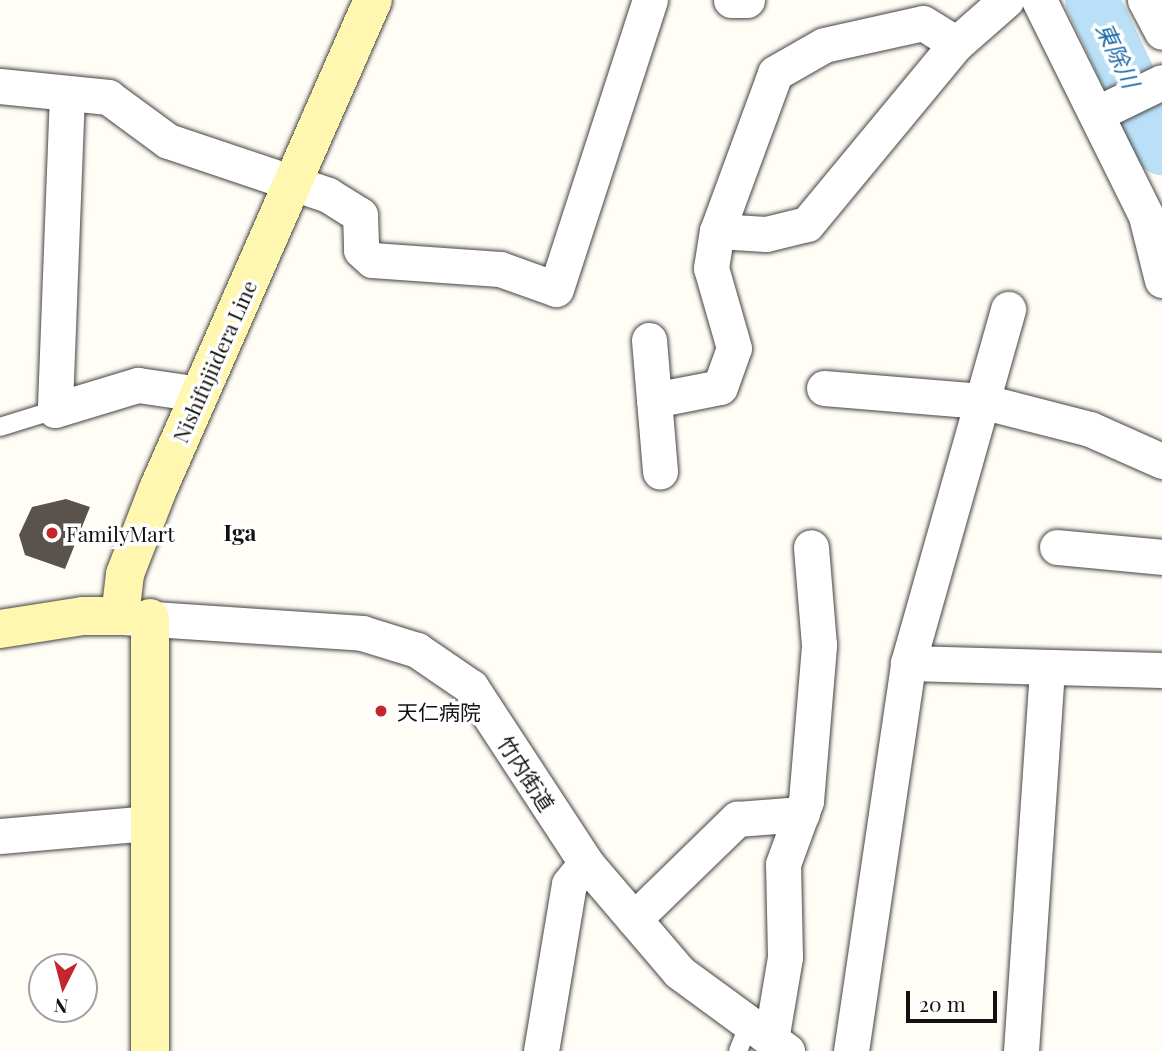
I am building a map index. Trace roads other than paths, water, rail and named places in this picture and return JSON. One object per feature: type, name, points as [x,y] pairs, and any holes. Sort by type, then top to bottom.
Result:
[{"type":"main road","name":"Nishifujiidera Line","points":[[150,1051],[150,823],[135,617],[125,573],[200,394],[373,0]]},
{"type":"main road","points":[[0,629],[83,616],[135,617]]},
{"type":"street","points":[[0,86],[108,97],[168,141],[328,195],[360,215],[361,250],[372,260],[500,269],[556,289],[650,0]]},
{"type":"street","points":[[731,0],[747,0]]},
{"type":"street","points":[[717,231],[766,234],[807,224],[956,44],[1006,0]]},
{"type":"street","points":[[1039,0],[1105,111],[1146,216],[1162,280]]},
{"type":"street","points":[[1145,0],[1162,32]]},
{"type":"street","points":[[654,400],[720,387],[734,348],[711,268],[717,231],[775,73],[824,45],[923,23],[956,44]]},
{"type":"street","points":[[1105,111],[1162,82]]},
{"type":"street","points":[[67,93],[55,410],[138,385],[200,394]]},
{"type":"street","points":[[851,1051],[908,663],[1007,309]]},
{"type":"street","points":[[649,340],[660,472]]},
{"type":"street","points":[[824,388],[981,401],[1090,429],[1162,461]]},
{"type":"street","points":[[761,1042],[785,957],[783,864],[802,814],[820,645],[811,547]]},
{"type":"street","points":[[1057,547],[1162,557]]},
{"type":"street","name":"竹内街道","points":[[135,617],[362,633],[417,650],[471,687],[586,863],[679,972],[761,1042]]},
{"type":"street","points":[[908,663],[1162,670]]},
{"type":"street","points":[[1021,1051],[1047,668]]},
{"type":"street","points":[[634,919],[737,819],[802,814]]},
{"type":"street","points":[[0,836],[150,823]]},
{"type":"street","points":[[541,1051],[569,884],[586,863]]},
{"type":"lane","points":[[0,427],[55,410]]},
{"type":"waterway","name":"東除川","points":[[1092,0],[1162,148]]},
{"type":"place","name":"FamilyMart","points":[[52,533]]},
{"type":"place","name":"天仁病院","points":[[381,711]]},
{"type":"district","name":"Iga","points":[[240,532]]}]
